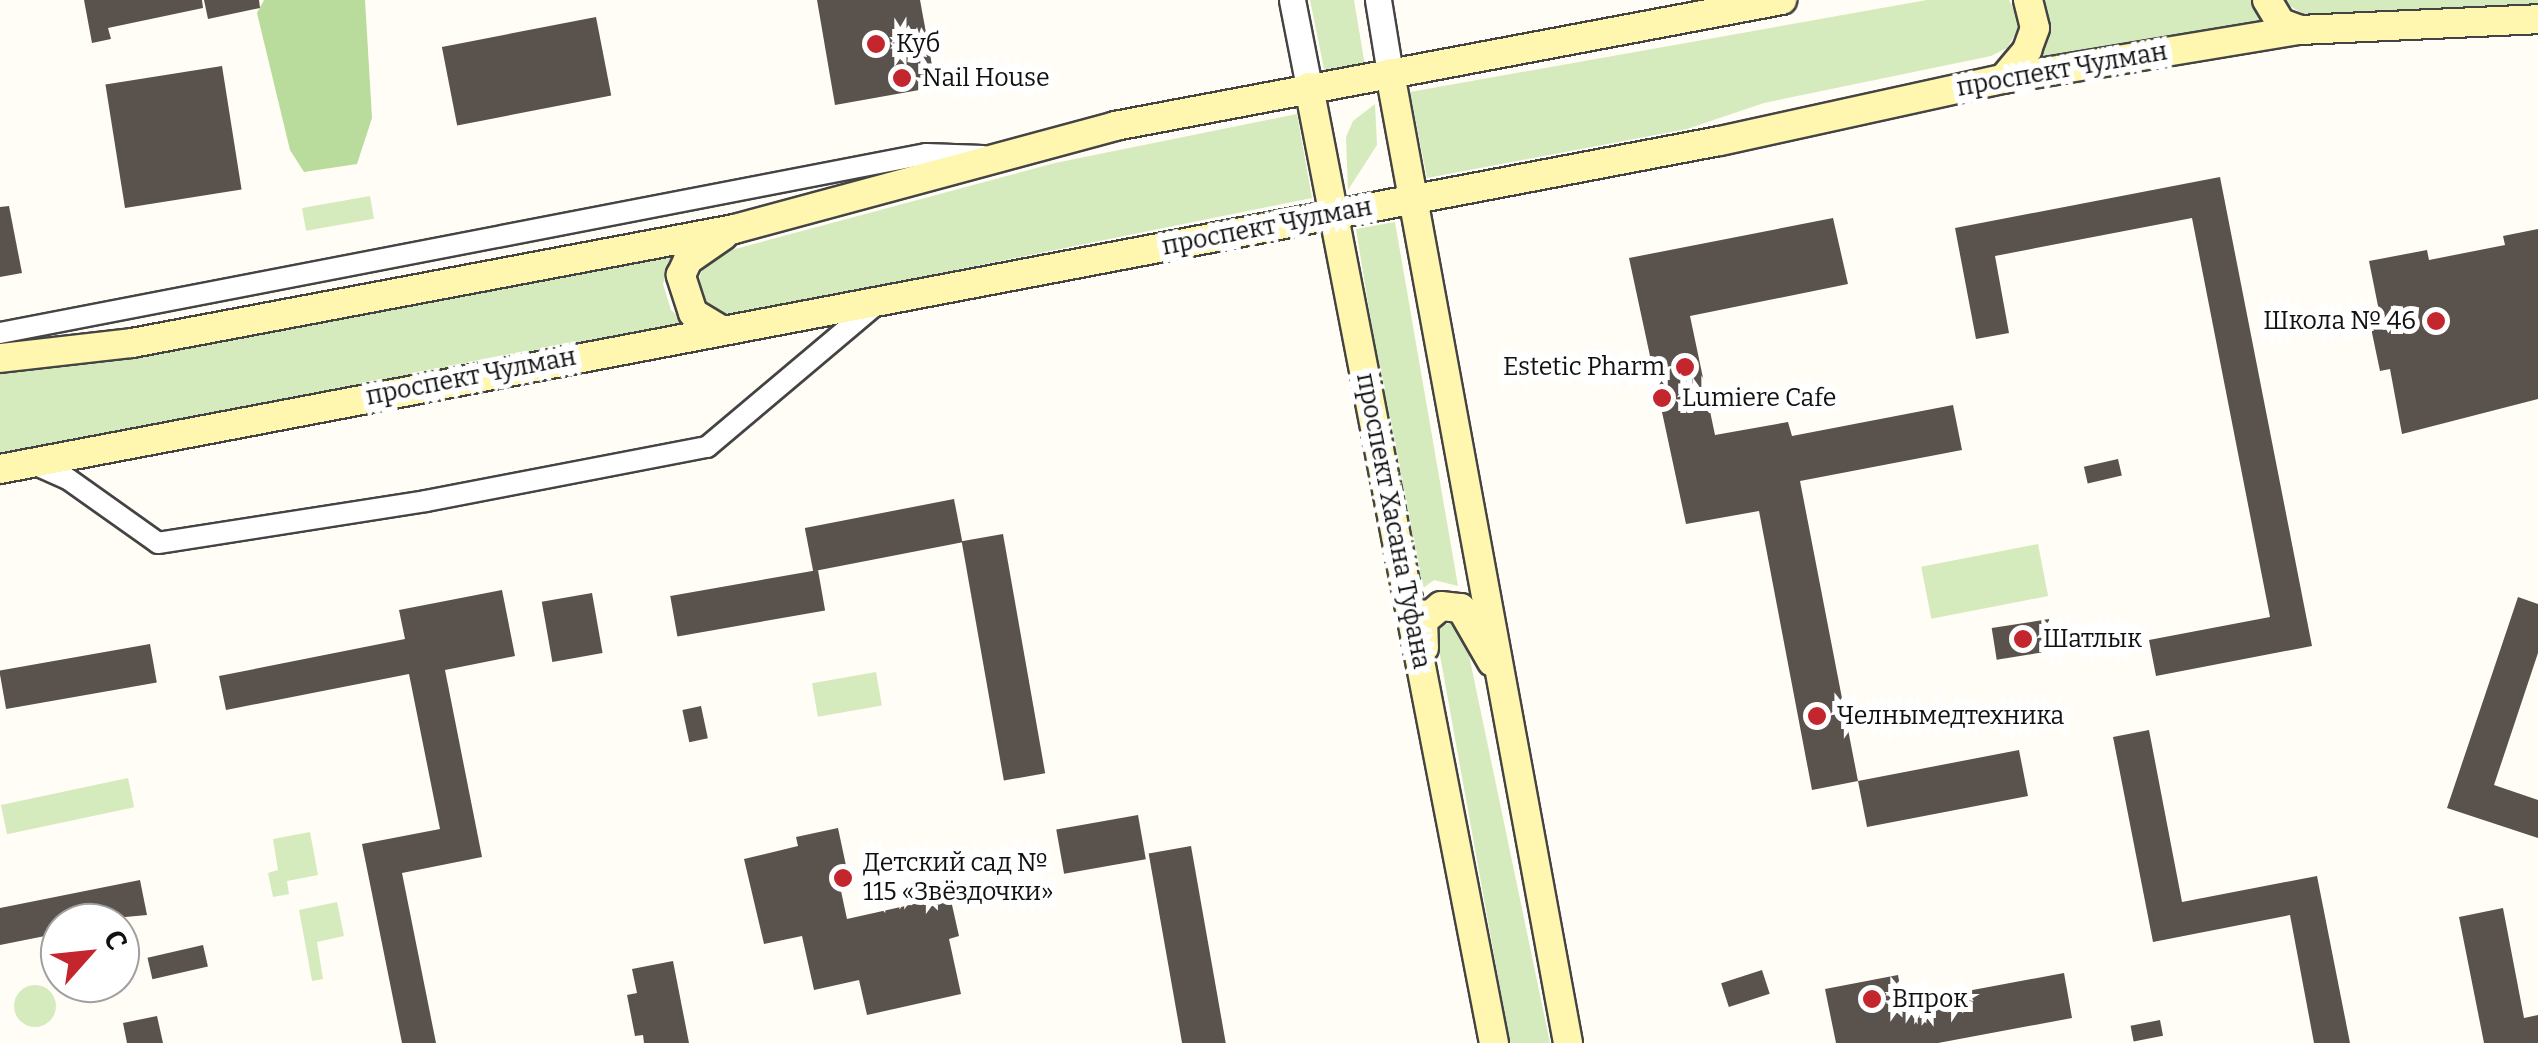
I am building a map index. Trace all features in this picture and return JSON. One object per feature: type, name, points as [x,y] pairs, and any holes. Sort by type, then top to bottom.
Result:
[{"type":"main road","points":[[0,358],[132,343],[734,229],[995,156],[1309,87],[1782,0]]},
{"type":"main road","points":[[2003,78],[2027,50],[2035,28],[2028,0]]},
{"type":"main road","points":[[2267,0],[2281,23],[2300,30]]},
{"type":"main road","name":"проспект Чулман","points":[[0,470],[718,328],[878,303],[1720,142],[2003,78],[2300,30],[2538,19]]},
{"type":"main road","points":[[1390,73],[1568,1043]]},
{"type":"main road","name":"проспект Хасана Туфана","points":[[1309,87],[1494,1043]]},
{"type":"main road","points":[[718,328],[693,313],[682,294],[681,275],[688,260],[734,229]]},
{"type":"main road","points":[[1426,693],[1423,621],[1441,606],[1462,608],[1502,680]]},
{"type":"street","name":"проспект Хасана Туфана","points":[[1292,0],[1309,87]]},
{"type":"street","points":[[1378,0],[1390,73]]},
{"type":"street","points":[[0,333],[926,154],[995,156]]},
{"type":"street","points":[[34,464],[68,479],[158,544],[426,502],[707,448],[878,303]]},
{"type":"green space","points":[[264,0],[365,0],[372,118],[357,164],[304,172],[290,150],[257,13]]},
{"type":"green space","points":[[1310,0],[1354,0],[1365,66],[1325,74]]},
{"type":"green space","points":[[1927,0],[2009,0],[2021,24],[2007,48],[1991,56],[1764,103],[1687,129],[1427,178],[1410,92]]},
{"type":"green space","points":[[2044,0],[2251,0],[2262,23],[2040,58],[2050,23]]},
{"type":"green space","points":[[2281,0],[2538,0],[2538,9],[2306,16]]},
{"type":"green space","points":[[1375,104],[1377,145],[1348,190],[1346,137],[1353,121]]},
{"type":"green space","points":[[1297,114],[1312,198],[734,315],[717,314],[695,291],[705,262],[720,253],[1055,163]]},
{"type":"green space","points":[[370,196],[374,219],[306,231],[302,208]]},
{"type":"green space","points":[[1395,222],[1458,586],[1434,580],[1415,594],[1356,229]]},
{"type":"green space","points":[[673,252],[663,284],[671,310],[684,322],[0,456],[0,374],[236,339]]},
{"type":"green space","points":[[2038,544],[2048,596],[1931,619],[1921,567]]},
{"type":"green space","points":[[1455,623],[1465,636],[1550,1043],[1510,1043],[1436,633],[1440,625]]},
{"type":"green space","points":[[876,672],[882,705],[818,717],[812,683]]},
{"type":"green space","points":[[128,778],[134,807],[7,834],[1,805]]},
{"type":"green space","points":[[310,832],[318,875],[287,881],[289,894],[273,897],[268,873],[278,870],[273,839]]},
{"type":"green space","points":[[337,902],[344,936],[317,942],[323,979],[312,981],[299,910]]},
{"type":"green space","points":[[27,986],[40,986],[40,1003],[56,1003],[55,1014],[43,1026],[27,1026],[15,1014],[15,998]]},
{"type":"building","points":[[84,0],[202,0],[203,8],[108,28],[111,39],[92,43]]},
{"type":"building","points":[[204,0],[259,0],[260,8],[208,19]]},
{"type":"building","name":"Куб","points":[[817,0],[920,0],[936,87],[835,105]]},
{"type":"building","points":[[596,17],[611,96],[457,125],[442,47]]},
{"type":"building","points":[[222,66],[242,189],[125,208],[105,84]]},
{"type":"building","points":[[2220,177],[2312,646],[2156,676],[2149,640],[2270,617],[2192,218],[1995,256],[2009,333],[1976,339],[1955,228]]},
{"type":"building","points":[[9,206],[22,273],[0,277],[0,207]]},
{"type":"building","points":[[1833,218],[1848,284],[1690,316],[1715,435],[1788,422],[1792,436],[1953,405],[1962,450],[1800,481],[1858,781],[1812,790],[1759,511],[1686,524],[1629,258]]},
{"type":"building","points":[[2538,229],[2538,399],[2402,434],[2390,369],[2380,371],[2371,328],[2382,326],[2369,261],[2427,250],[2429,260],[2505,245],[2503,236]]},
{"type":"building","points":[[2118,459],[2122,476],[2088,483],[2084,467]]},
{"type":"building","points":[[954,499],[962,542],[813,571],[805,528]]},
{"type":"building","points":[[1003,534],[1045,773],[1004,781],[962,541]]},
{"type":"building","points":[[818,570],[825,610],[677,636],[670,596]]},
{"type":"building","points":[[502,590],[515,656],[445,670],[482,857],[402,873],[436,1043],[402,1043],[362,844],[440,829],[409,674],[226,710],[219,676],[405,639],[399,610]]},
{"type":"building","points":[[592,593],[603,653],[552,662],[542,602]]},
{"type":"building","points":[[2518,597],[2538,604],[2538,653],[2494,785],[2538,800],[2538,838],[2447,808]]},
{"type":"building","name":"Шатлык","points":[[2049,619],[2054,651],[1997,660],[1992,628]]},
{"type":"building","points":[[150,644],[157,682],[6,709],[0,670]]},
{"type":"building","points":[[701,706],[708,738],[689,742],[682,710]]},
{"type":"building","points":[[2149,730],[2182,902],[2317,876],[2350,1043],[2314,1043],[2290,915],[2153,942],[2113,737]]},
{"type":"building","points":[[2019,750],[2028,796],[1867,827],[1858,781]]},
{"type":"building","points":[[1138,815],[1146,859],[1064,874],[1056,829]]},
{"type":"building","points":[[838,828],[848,875],[838,877],[847,919],[950,896],[959,936],[949,939],[961,994],[867,1015],[859,980],[814,990],[802,936],[764,944],[744,859],[798,846],[796,837]]},
{"type":"building","points":[[1191,846],[1226,1043],[1182,1043],[1149,853]]},
{"type":"building","points":[[140,880],[147,915],[140,916],[140,903],[40,903],[40,937],[0,945],[0,908]]},
{"type":"building","points":[[2503,908],[2524,1018],[2538,1015],[2538,1043],[2484,1043],[2459,917]]},
{"type":"building","points":[[203,945],[208,966],[152,979],[147,958]]},
{"type":"building","points":[[673,961],[689,1043],[644,1043],[643,1035],[635,1036],[627,995],[637,993],[632,969]]},
{"type":"building","points":[[1762,970],[1770,994],[1729,1007],[1721,983]]},
{"type":"building","points":[[2064,973],[2072,1018],[1938,1043],[1836,1043],[1825,989],[1898,975],[1903,1003]]},
{"type":"building","points":[[157,1016],[163,1043],[127,1043],[123,1023]]},
{"type":"building","points":[[2160,1020],[2163,1036],[2134,1041],[2131,1026]]},
{"type":"place","name":"Куб","points":[[876,44]]},
{"type":"place","name":"Nail House","points":[[902,78]]},
{"type":"place","name":"Школа № 46","points":[[2436,321]]},
{"type":"place","name":"Estetic Pharm","points":[[1685,367]]},
{"type":"place","name":"Lumiere Cafe","points":[[1662,398]]},
{"type":"place","name":"Шатлык","points":[[2023,639]]},
{"type":"place","name":"Челнымедтехника","points":[[1817,716]]},
{"type":"place","name":"Детский сад № 115 «Звёздочки»","points":[[843,878]]},
{"type":"place","name":"Впрок","points":[[1872,999]]}]
